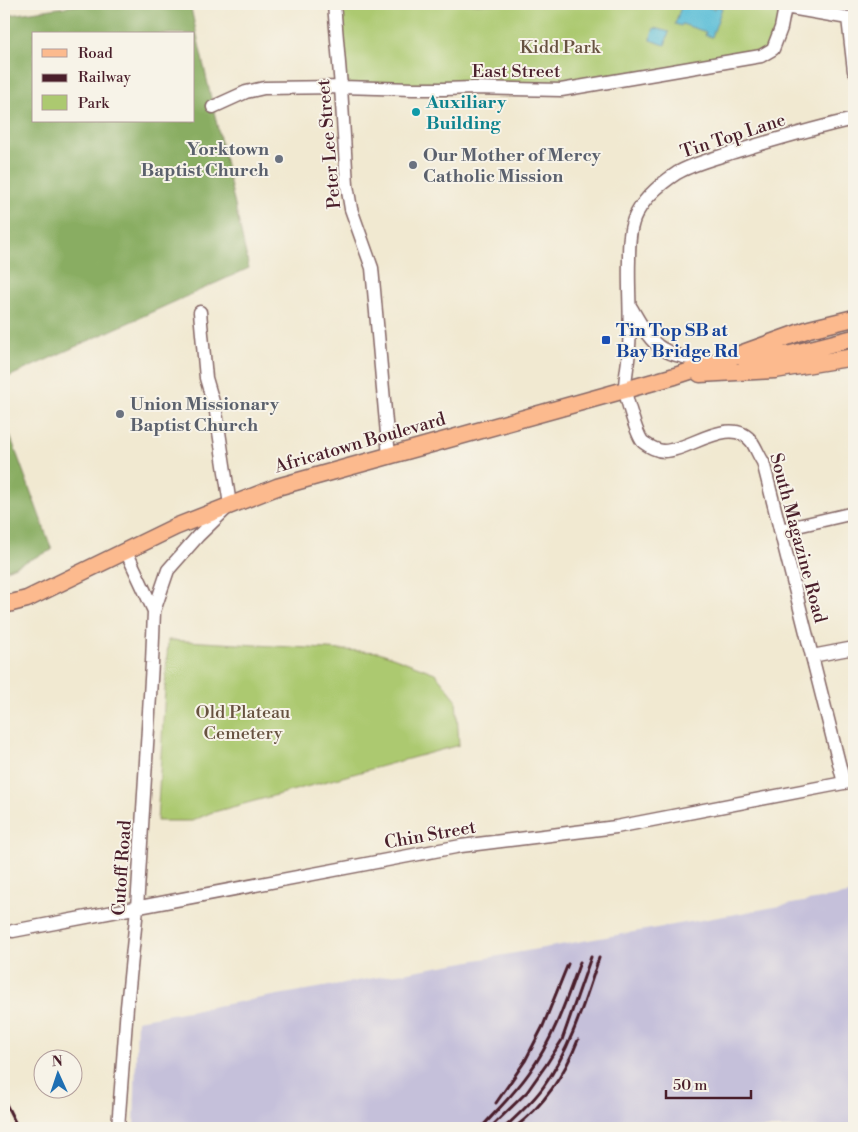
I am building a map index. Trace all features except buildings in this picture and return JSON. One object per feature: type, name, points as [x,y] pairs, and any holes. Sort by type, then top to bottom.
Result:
[{"type":"main road","name":"Africatown Boulevard","points":[[4,606],[27,599],[175,527],[277,487],[675,376],[810,329],[854,318]]},
{"type":"main road","name":"Africatown Boulevard","points":[[718,362],[791,354],[854,338]]},
{"type":"main road","points":[[675,376],[775,370],[854,357]]},
{"type":"main road","name":"Africatown Boulevard","points":[[4,616],[27,599]]},
{"type":"street","name":"Peter Lee Street","points":[[334,4],[347,185],[351,209],[372,268],[389,456]]},
{"type":"street","name":"East Street","points":[[213,107],[246,92],[264,88],[341,87],[560,90],[761,56],[773,49],[780,28],[782,5]]},
{"type":"street","points":[[782,5],[851,18],[854,71]]},
{"type":"street","name":"Tin Top Lane","points":[[625,390],[629,348],[630,239],[634,219],[643,202],[678,172],[795,133],[854,119]]},
{"type":"street","points":[[630,306],[652,339],[662,349],[678,355],[718,362]]},
{"type":"street","points":[[200,312],[206,378],[216,412],[230,505]]},
{"type":"street","name":"South Magazine Road","points":[[625,390],[637,432],[641,440],[653,448],[662,451],[672,450],[720,432],[740,434],[752,442],[762,462],[812,656],[849,782]]},
{"type":"street","name":"Cutoff Road","points":[[118,1128],[137,908],[152,673],[154,610],[168,570],[198,536],[230,505]]},
{"type":"street","points":[[780,530],[854,513]]},
{"type":"street","name":"Cutoff Road","points":[[126,551],[154,610]]},
{"type":"street","points":[[812,656],[854,648]]},
{"type":"street","name":"Chin Street","points":[[12,931],[461,846],[616,827],[849,782]]},
{"type":"shaded area","points":[[854,893],[854,1128],[134,1128],[137,1020]]},
{"type":"green space","points":[[86,4],[190,4],[249,268],[4,379],[4,16]]},
{"type":"green space","name":"Kidd Park","points":[[334,4],[778,4],[785,7],[773,49],[561,90],[341,87]]},
{"type":"green space","points":[[4,419],[52,550],[4,571]]},
{"type":"green space","name":"Old Plateau Cemetery","points":[[168,640],[379,652],[435,673],[456,699],[459,745],[210,813],[192,821],[157,821]]},
{"type":"water","points":[[682,4],[698,4],[714,9],[715,6],[722,8],[712,37],[705,35],[706,32],[682,24],[681,26],[675,24]]},
{"type":"water","points":[[654,28],[669,32],[665,45],[650,40]]},
{"type":"railway","points":[[490,1128],[527,1092],[562,1040],[591,957]]},
{"type":"railway","points":[[504,1128],[535,1097],[554,1071],[576,1025],[599,958]]},
{"type":"railway","points":[[481,1128],[518,1088],[538,1060],[558,1020],[580,962]]},
{"type":"railway","points":[[496,1103],[525,1061],[543,1026],[568,964]]},
{"type":"railway","points":[[514,1128],[525,1120],[544,1100],[567,1065],[578,1040]]},
{"type":"railway","points":[[4,1100],[18,1128]]},
{"type":"place","name":"Auxiliary Building","points":[[416,112]]},
{"type":"place","name":"Yorktown Baptist Church","points":[[279,159]]},
{"type":"place","name":"Our Mother of Mercy Catholic Mission","points":[[413,165]]},
{"type":"place","name":"Tin Top SB at Bay Bridge Rd","points":[[606,340]]},
{"type":"place","name":"Union Missionary Baptist Church","points":[[120,414]]}]
